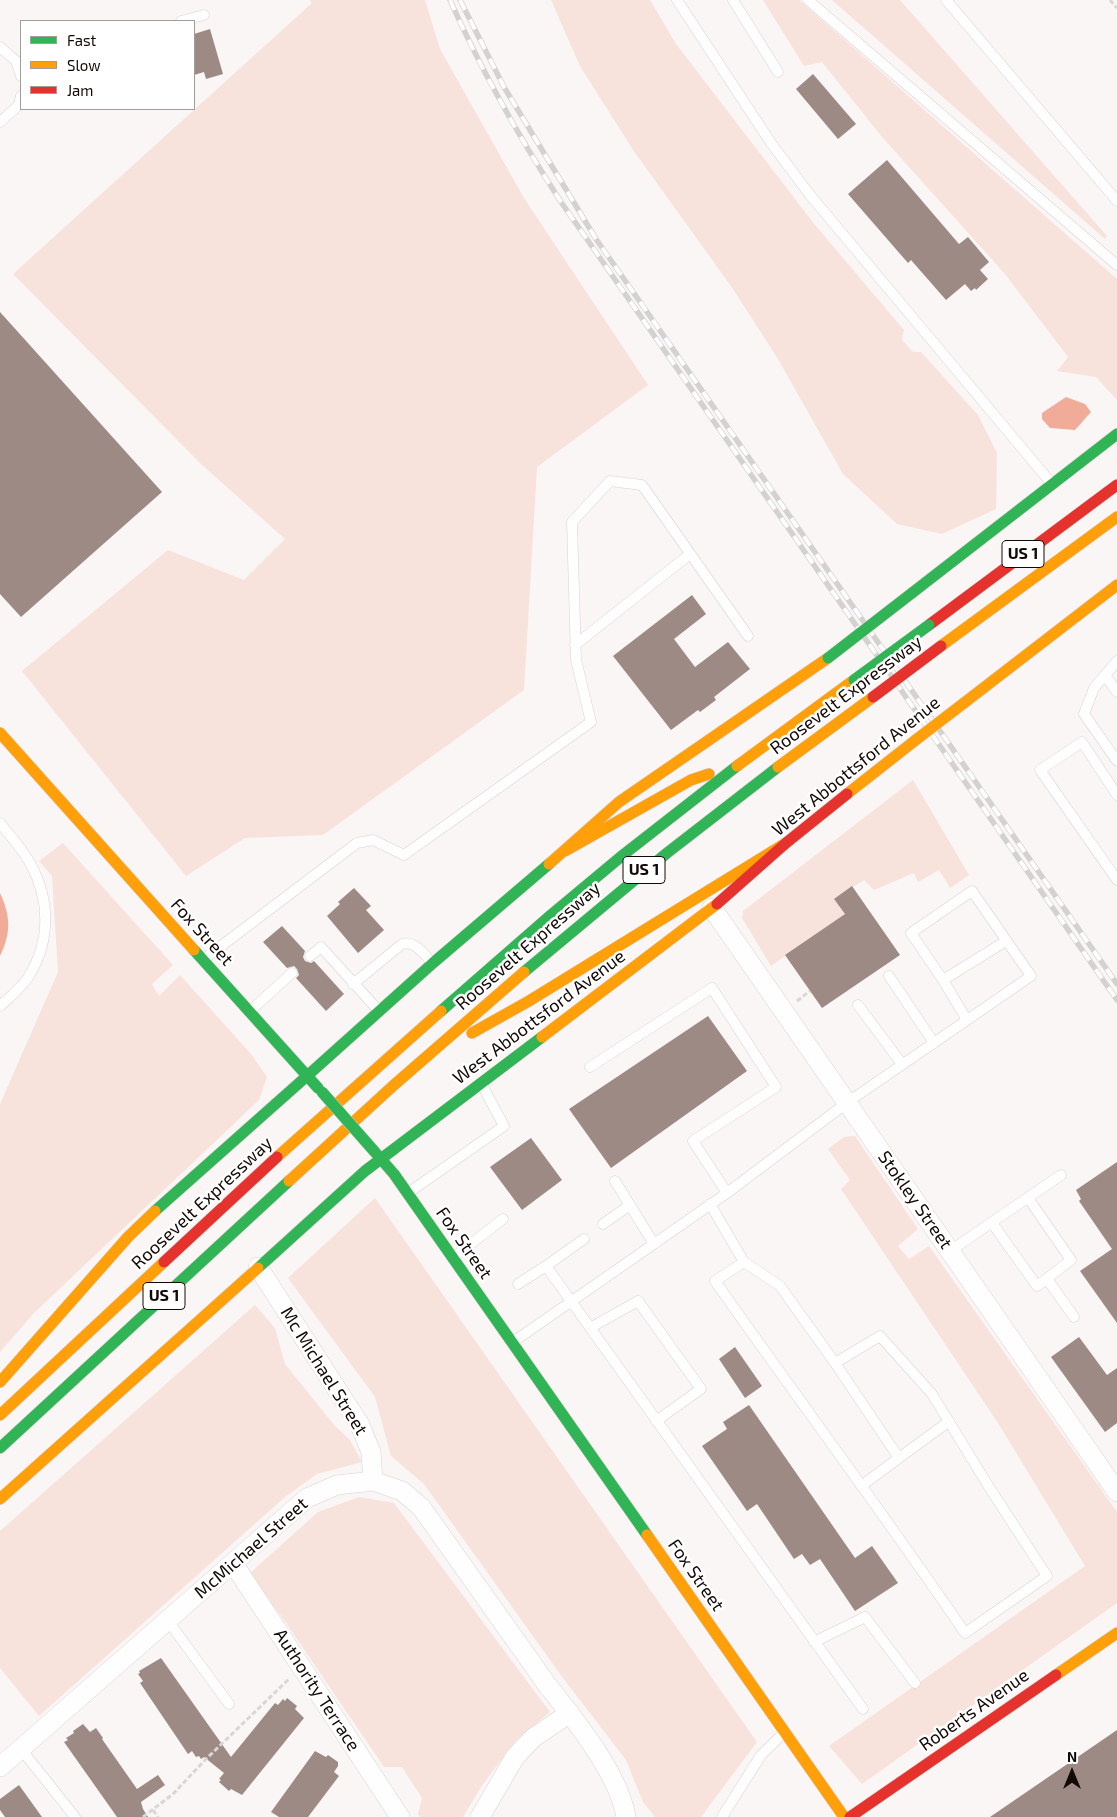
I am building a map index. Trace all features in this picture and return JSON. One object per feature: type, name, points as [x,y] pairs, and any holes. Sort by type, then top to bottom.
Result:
[{"type":"main road","points":[[0,1382],[128,1237],[163,1204],[433,963],[620,802],[828,658],[1117,434]]},
{"type":"main road","name":"Roosevelt Expressway","points":[[0,1415],[353,1089],[565,903],[743,761],[1117,485]]},
{"type":"main road","name":"Roosevelt Expressway","points":[[0,1448],[314,1158],[567,934],[712,816],[1117,517]]},
{"type":"main road","name":"West Abbottsford Avenue","points":[[0,1499],[365,1171],[378,1155],[480,1083],[712,908],[786,843],[1117,585]]},
{"type":"main road","name":"Fox Street","points":[[0,732],[378,1155],[408,1193],[844,1817]]},
{"type":"main road","points":[[565,851],[691,780],[743,761]]},
{"type":"main road","points":[[426,1057],[528,1001],[786,843]]},
{"type":"main road","name":"Roberts Avenue","points":[[850,1817],[1117,1632]]},
{"type":"street","name":"Stokley Street","points":[[712,908],[950,1251],[1115,1482]]},
{"type":"street","name":"Mc Michael Street","points":[[258,1267],[360,1425],[371,1452],[373,1481]]},
{"type":"street","name":"McMichael Street","points":[[0,1767],[307,1498],[337,1485],[373,1481],[402,1491],[421,1506],[548,1686],[570,1713],[609,1771],[622,1800],[626,1817]]},
{"type":"street","name":"Authority Terrace","points":[[233,1563],[400,1817]]},
{"type":"street","points":[[480,1817],[515,1757],[533,1738],[570,1713]]},
{"type":"lane","points":[[678,0],[770,143],[1052,484]]},
{"type":"lane","points":[[732,0],[778,72]]},
{"type":"lane","points":[[808,0],[1117,265]]},
{"type":"lane","points":[[946,0],[1117,201]]},
{"type":"lane","points":[[186,20],[204,16]]},
{"type":"lane","points":[[0,47],[16,61],[20,69]]},
{"type":"lane","points":[[0,122],[19,105],[20,100]]},
{"type":"lane","points":[[203,959],[357,843],[373,840],[404,855],[591,722],[576,660],[572,522],[610,481],[642,485],[748,636]]},
{"type":"lane","points":[[575,645],[690,554]]},
{"type":"lane","points":[[1117,661],[1094,688],[1084,714],[1117,761]]},
{"type":"lane","points":[[1105,675],[1117,692]]},
{"type":"lane","points":[[1117,795],[1082,742],[1040,770],[1117,880]]},
{"type":"lane","points":[[0,823],[30,862],[39,884],[46,922],[43,941],[29,976],[0,1006]]},
{"type":"lane","points":[[512,1343],[727,1193],[848,1102],[1031,976],[972,891],[912,933],[944,980],[967,1020]]},
{"type":"lane","points":[[944,980],[1006,941]]},
{"type":"lane","points":[[354,984],[402,944],[408,942],[413,944],[433,963]]},
{"type":"lane","points":[[310,956],[321,947],[379,1011]]},
{"type":"lane","points":[[250,1011],[292,973]]},
{"type":"lane","points":[[889,976],[934,1043]]},
{"type":"lane","points":[[590,1067],[712,988],[776,1086],[693,1141],[727,1193]]},
{"type":"lane","points":[[858,1006],[902,1064]]},
{"type":"lane","points":[[408,1193],[504,1126],[480,1083]]},
{"type":"lane","points":[[950,1251],[1061,1175]]},
{"type":"lane","points":[[615,1181],[654,1244]]},
{"type":"lane","points":[[992,1223],[1036,1286],[1071,1260],[1028,1198]]},
{"type":"lane","points":[[710,1204],[744,1262],[780,1286],[899,1458]]},
{"type":"lane","points":[[603,1224],[630,1205]]},
{"type":"lane","points":[[453,1258],[504,1219]]},
{"type":"lane","points":[[518,1284],[584,1239]]},
{"type":"lane","points":[[744,1262],[715,1281],[898,1535],[965,1633],[1046,1576],[932,1394],[880,1336],[835,1363]]},
{"type":"lane","points":[[546,1266],[863,1710]]},
{"type":"lane","points":[[1047,1278],[1074,1317]]},
{"type":"lane","points":[[590,1328],[638,1301],[701,1389],[656,1421]]},
{"type":"lane","points":[[861,1486],[948,1422]]},
{"type":"lane","points":[[814,1642],[865,1617],[915,1683]]},
{"type":"lane","points":[[168,1621],[229,1704]]},
{"type":"lane","points":[[722,1817],[762,1754],[784,1732]]},
{"type":"lane","points":[[21,1749],[75,1817]]},
{"type":"path","points":[[1110,0],[1117,8]]},
{"type":"path","points":[[797,1001],[810,990]]},
{"type":"path","points":[[144,1817],[173,1794],[205,1760],[302,1667]]},
{"type":"path","points":[[153,1810],[158,1817]]},
{"type":"shaded area","points":[[310,0],[425,0],[440,49],[524,198],[648,385],[537,467],[524,690],[323,835],[245,838],[186,876],[22,671],[168,550],[244,580],[285,539],[201,464],[13,274],[312,3]]},
{"type":"shaded area","points":[[551,0],[650,0],[676,44],[815,225],[904,330],[902,340],[913,352],[921,352],[978,415],[997,453],[996,509],[942,534],[897,524],[843,474],[778,359],[731,286],[633,150],[580,66]]},
{"type":"shaded area","points":[[763,0],[799,0],[1117,279],[1117,400],[1096,377],[1057,371],[1068,357],[1005,274],[883,138],[822,62],[804,66]]},
{"type":"shaded area","points":[[832,0],[900,0],[1107,236],[1105,239]]},
{"type":"shaded area","points":[[1066,397],[1085,404],[1091,412],[1075,430],[1050,428],[1042,419],[1042,413]]},
{"type":"shaded area","points":[[913,780],[969,875],[950,888],[939,870],[918,882],[914,873],[874,890],[864,880],[834,899],[845,914],[771,966],[742,918],[743,911]]},
{"type":"shaded area","points":[[63,843],[173,965],[152,984],[159,996],[180,975],[251,1054],[267,1077],[259,1100],[34,1313],[0,1352],[0,1104],[58,972],[52,876],[39,861]]},
{"type":"shaded area","points":[[0,893],[8,917],[8,932],[0,956]]},
{"type":"shaded area","points":[[855,1136],[918,1229],[898,1246],[909,1259],[929,1246],[1117,1512],[1117,1603],[862,1784],[829,1746],[1085,1566],[998,1423],[841,1189],[850,1180],[828,1149],[844,1137]]},
{"type":"shaded area","points":[[375,1198],[757,1742],[701,1817],[655,1817],[643,1802],[626,1760],[563,1678],[424,1484],[391,1456],[375,1397],[288,1278]]},
{"type":"shaded area","points":[[255,1305],[275,1328],[285,1364],[335,1426],[350,1440],[362,1462],[317,1474],[285,1497],[39,1716],[0,1668],[0,1531]]},
{"type":"shaded area","points":[[359,1497],[394,1503],[550,1712],[515,1741],[481,1787],[463,1817],[420,1817],[418,1814],[422,1798],[402,1767],[384,1767],[284,1620],[249,1574],[318,1512]]},
{"type":"building","points":[[210,29],[223,74],[206,79],[204,72],[195,75],[195,34]]},
{"type":"building","points":[[813,74],[856,124],[838,139],[796,89]]},
{"type":"building","points":[[887,160],[959,244],[968,237],[989,262],[980,270],[988,279],[976,290],[975,288],[971,291],[965,284],[946,300],[911,260],[908,263],[848,194]]},
{"type":"building","points":[[0,312],[162,492],[21,617],[0,594]]},
{"type":"building","points":[[692,595],[706,614],[674,639],[695,667],[728,642],[750,669],[714,697],[716,700],[700,712],[698,710],[671,730],[613,656]]},
{"type":"building","points":[[852,886],[900,955],[822,1008],[785,955],[845,914],[834,899]]},
{"type":"building","points":[[354,888],[371,906],[366,910],[384,930],[358,953],[327,916],[340,904],[338,902]]},
{"type":"building","points":[[282,926],[305,951],[303,957],[305,961],[311,963],[314,961],[344,994],[326,1011],[296,978],[299,975],[297,969],[294,966],[287,968],[263,942]]},
{"type":"building","points":[[708,1016],[747,1071],[611,1168],[569,1109]]},
{"type":"building","points":[[531,1138],[562,1180],[522,1210],[490,1167]]},
{"type":"building","points":[[1117,1162],[1117,1323],[1080,1271],[1112,1249],[1079,1201],[1081,1199],[1076,1190]]},
{"type":"building","points":[[1079,1337],[1107,1375],[1117,1368],[1117,1423],[1105,1432],[1051,1357]]},
{"type":"building","points":[[735,1347],[762,1386],[745,1398],[719,1359]]},
{"type":"building","points":[[749,1405],[855,1558],[872,1546],[898,1583],[855,1611],[820,1559],[810,1565],[802,1554],[794,1559],[757,1504],[747,1511],[702,1446],[727,1429],[723,1422]]},
{"type":"building","points":[[161,1658],[231,1757],[275,1703],[278,1705],[283,1699],[285,1701],[287,1698],[297,1706],[295,1709],[304,1718],[242,1795],[231,1789],[229,1791],[219,1782],[224,1773],[204,1757],[201,1759],[199,1756],[196,1757],[192,1751],[188,1754],[140,1683],[143,1681],[138,1674],[140,1673],[139,1671]]},
{"type":"building","points":[[83,1724],[90,1732],[96,1728],[137,1789],[158,1775],[165,1785],[141,1802],[148,1817],[117,1817],[64,1742],[68,1740],[66,1738],[74,1733],[73,1731]]},
{"type":"building","points":[[1117,1730],[1117,1817],[990,1817]]},
{"type":"building","points":[[315,1751],[326,1757],[328,1755],[338,1762],[334,1772],[339,1776],[308,1817],[279,1817],[271,1812]]},
{"type":"building","points":[[19,1785],[42,1817],[5,1817],[0,1810],[0,1799]]},
{"type":"railway","points":[[450,0],[501,103],[561,202],[1117,1000]]},
{"type":"railway","points":[[460,0],[504,87],[596,239],[1117,984]]},
{"type":"traffic: fast","points":[[912,593],[1117,434]]},
{"type":"traffic: fast","points":[[828,658],[912,593]]},
{"type":"traffic: fast","points":[[854,680],[929,625]]},
{"type":"traffic: fast","points":[[441,1011],[623,855],[737,766]]},
{"type":"traffic: fast","points":[[524,972],[667,853],[778,767]]},
{"type":"traffic: fast","points":[[307,1076],[433,963],[549,864]]},
{"type":"traffic: fast","points":[[194,950],[318,1088]]},
{"type":"traffic: fast","points":[[258,1268],[365,1171],[542,1037]]},
{"type":"traffic: fast","points":[[155,1211],[307,1076]]},
{"type":"traffic: fast","points":[[322,1092],[374,1151]]},
{"type":"traffic: fast","points":[[374,1151],[394,1174],[647,1535]]},
{"type":"traffic: fast","points":[[0,1448],[289,1181]]},
{"type":"traffic: slow","points":[[941,646],[1117,517]]},
{"type":"traffic: slow","points":[[964,703],[1117,585]]},
{"type":"traffic: slow","points":[[549,864],[619,802],[828,658]]},
{"type":"traffic: slow","points":[[737,766],[854,680]]},
{"type":"traffic: slow","points":[[778,767],[873,697]]},
{"type":"traffic: slow","points":[[917,739],[964,703]]},
{"type":"traffic: slow","points":[[0,733],[194,950]]},
{"type":"traffic: slow","points":[[847,794],[917,739]]},
{"type":"traffic: slow","points":[[565,851],[691,780],[709,774]]},
{"type":"traffic: slow","points":[[472,1033],[529,1001],[786,843]]},
{"type":"traffic: slow","points":[[542,1037],[717,904]]},
{"type":"traffic: slow","points":[[289,1181],[394,1085],[524,972]]},
{"type":"traffic: slow","points":[[277,1157],[441,1011]]},
{"type":"traffic: slow","points":[[0,1382],[128,1237],[155,1211]]},
{"type":"traffic: slow","points":[[0,1415],[164,1262]]},
{"type":"traffic: slow","points":[[0,1499],[258,1268]]},
{"type":"traffic: slow","points":[[647,1535],[844,1817]]},
{"type":"traffic: slow","points":[[1056,1675],[1117,1633]]},
{"type":"traffic: jam","points":[[929,625],[1117,485]]},
{"type":"traffic: jam","points":[[873,697],[941,646]]},
{"type":"traffic: jam","points":[[717,904],[786,843],[847,794]]},
{"type":"traffic: jam","points":[[164,1262],[277,1157]]},
{"type":"traffic: jam","points":[[850,1817],[1056,1675]]}]
